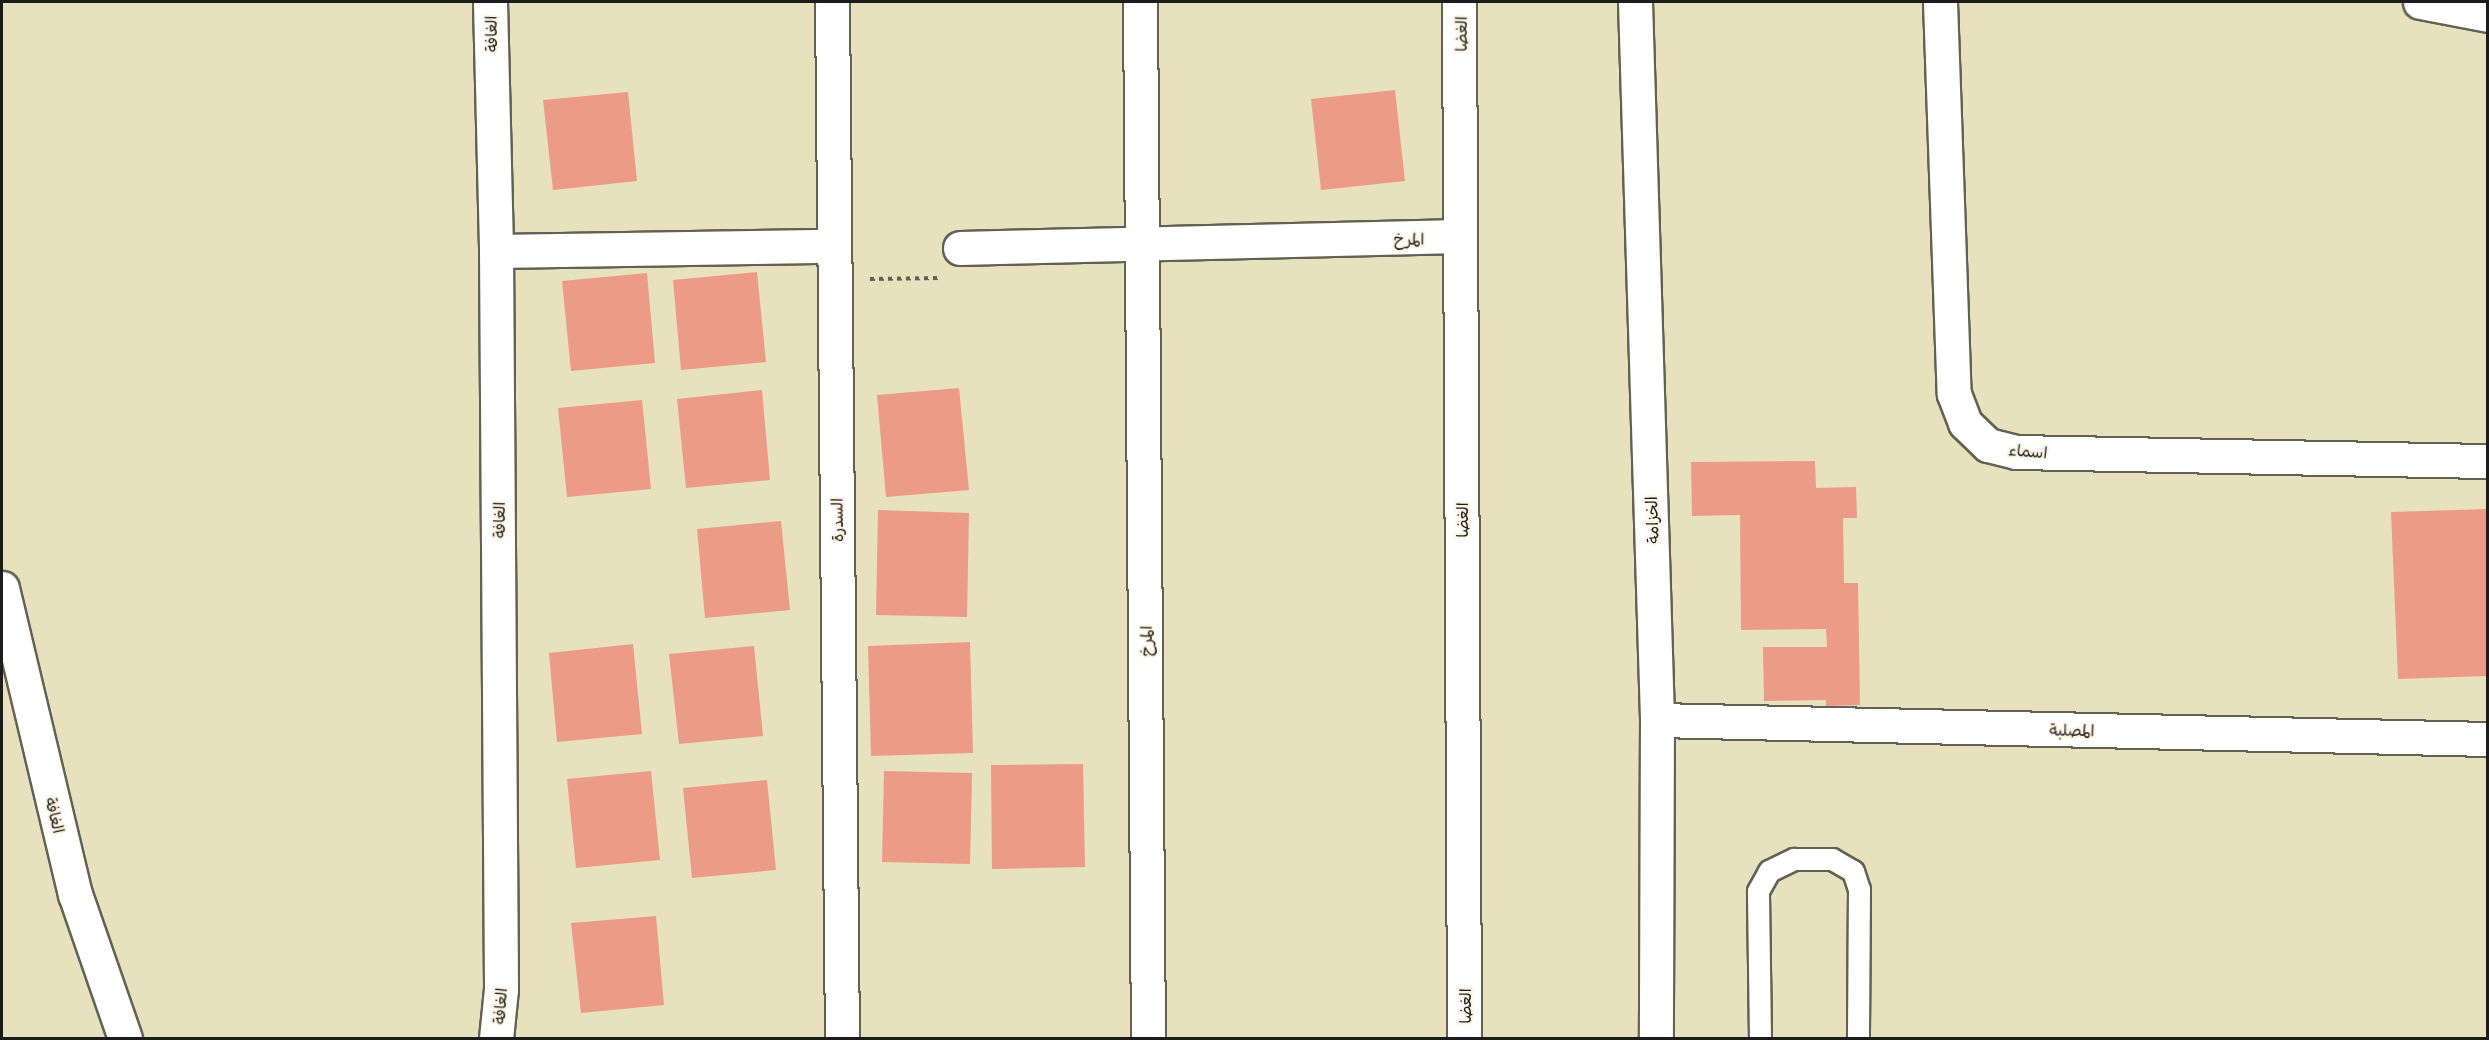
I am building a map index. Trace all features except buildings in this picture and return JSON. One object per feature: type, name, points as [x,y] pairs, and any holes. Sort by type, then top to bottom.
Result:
[{"type":"street","name":"الغافة","points":[[490,2],[496,251],[501,989],[496,1038]]},
{"type":"street","name":"السدرة","points":[[832,2],[842,1038]]},
{"type":"street","name":"المرخ","points":[[1140,2],[1148,1038]]},
{"type":"street","name":"الغضا","points":[[1460,2],[1464,1038]]},
{"type":"street","name":"الخزامة","points":[[1635,2],[1657,720],[1656,1038]]},
{"type":"street","name":"اسماء","points":[[1940,2],[1954,394],[1965,423],[1988,445],[2016,452],[2487,461]]},
{"type":"street","points":[[2420,2],[2487,15]]},
{"type":"street","name":"المرخ","points":[[960,248],[1460,236]]},
{"type":"street","points":[[496,251],[833,246]]},
{"type":"street","name":"الغافة","points":[[2,588],[75,894],[125,1038]]},
{"type":"street","name":"المصلبة","points":[[1657,720],[2487,739]]},
{"type":"lane","points":[[1760,1038],[1758,891],[1769,871],[1794,859],[1832,859],[1853,871],[1859,889],[1858,1038]]},
{"type":"path","points":[[833,280],[959,277],[960,248]]}]
